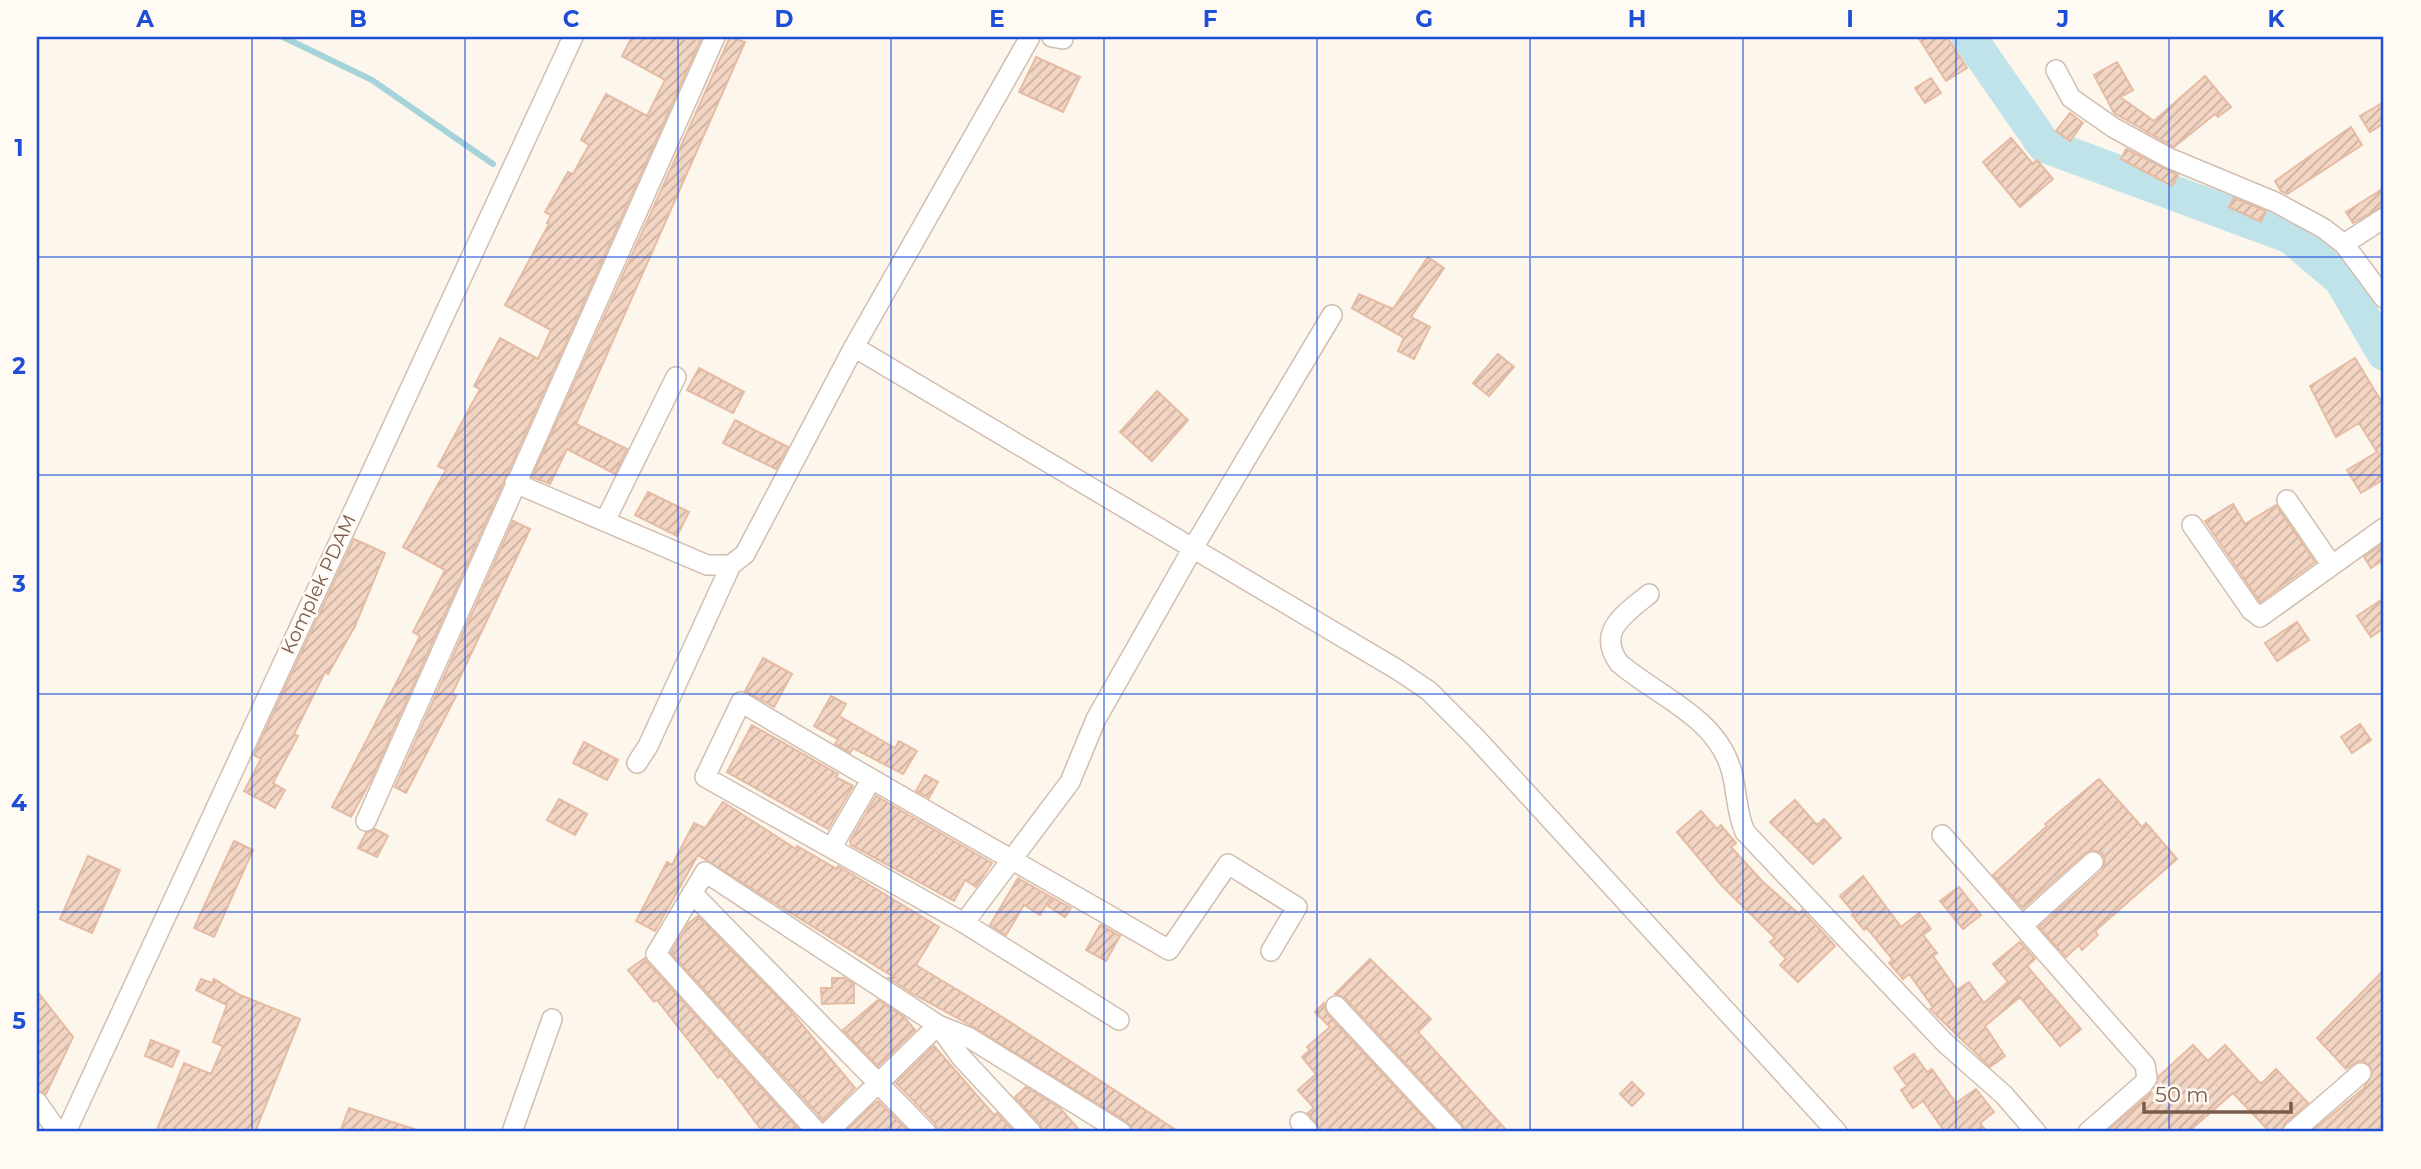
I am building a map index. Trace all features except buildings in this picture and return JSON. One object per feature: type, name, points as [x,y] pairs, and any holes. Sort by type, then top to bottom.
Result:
[{"type":"street","name":"Komplek PDAM","points":[[66,1132],[225,782],[573,37]]},
{"type":"street","points":[[366,821],[715,37]]},
{"type":"street","points":[[637,762],[648,746],[731,565],[746,554],[854,347],[1030,37]]},
{"type":"street","points":[[2056,70],[2071,98],[2114,128],[2169,158],[2306,218],[2344,244],[2384,298]]},
{"type":"street","points":[[2344,244],[2384,218]]},
{"type":"street","points":[[964,923],[1010,858],[1070,782],[1096,719],[1193,548],[1332,315]]},
{"type":"street","points":[[854,347],[1398,670],[1436,698],[1837,1132]]},
{"type":"street","points":[[604,521],[676,377]]},
{"type":"street","points":[[516,483],[707,565],[731,565]]},
{"type":"street","points":[[2287,500],[2331,564]]},
{"type":"street","points":[[2192,525],[2258,617],[2384,528]]},
{"type":"street","points":[[1649,594],[1628,611],[1609,638],[1612,654],[1619,663],[1695,718],[1715,739],[1731,769],[1739,817],[1745,832],[1945,1043],[2004,1095],[2036,1132]]},
{"type":"street","points":[[1119,1020],[964,923],[705,777],[741,702],[871,780],[1169,950],[1228,864],[1297,907],[1271,951]]},
{"type":"street","points":[[832,847],[871,780]]},
{"type":"street","points":[[1942,835],[2146,1065],[2147,1078],[2143,1084],[2088,1132]]},
{"type":"street","points":[[2023,925],[2093,862]]},
{"type":"street","points":[[817,1132],[656,954],[705,872],[938,1026],[968,1037],[1121,1132]]},
{"type":"street","points":[[692,894],[926,1132]]},
{"type":"street","points":[[1336,1006],[1453,1132]]},
{"type":"street","points":[[512,1132],[552,1019]]},
{"type":"street","points":[[828,1132],[938,1026]]},
{"type":"street","points":[[938,1026],[961,1057],[1031,1132]]},
{"type":"street","points":[[2293,1132],[2361,1073]]},
{"type":"street","points":[[37,1101],[58,1132]]},
{"type":"waterway","points":[[283,37],[372,80],[493,164]]},
{"type":"waterway","points":[[1969,37],[2044,145],[2290,236],[2341,279],[2384,353]]}]
